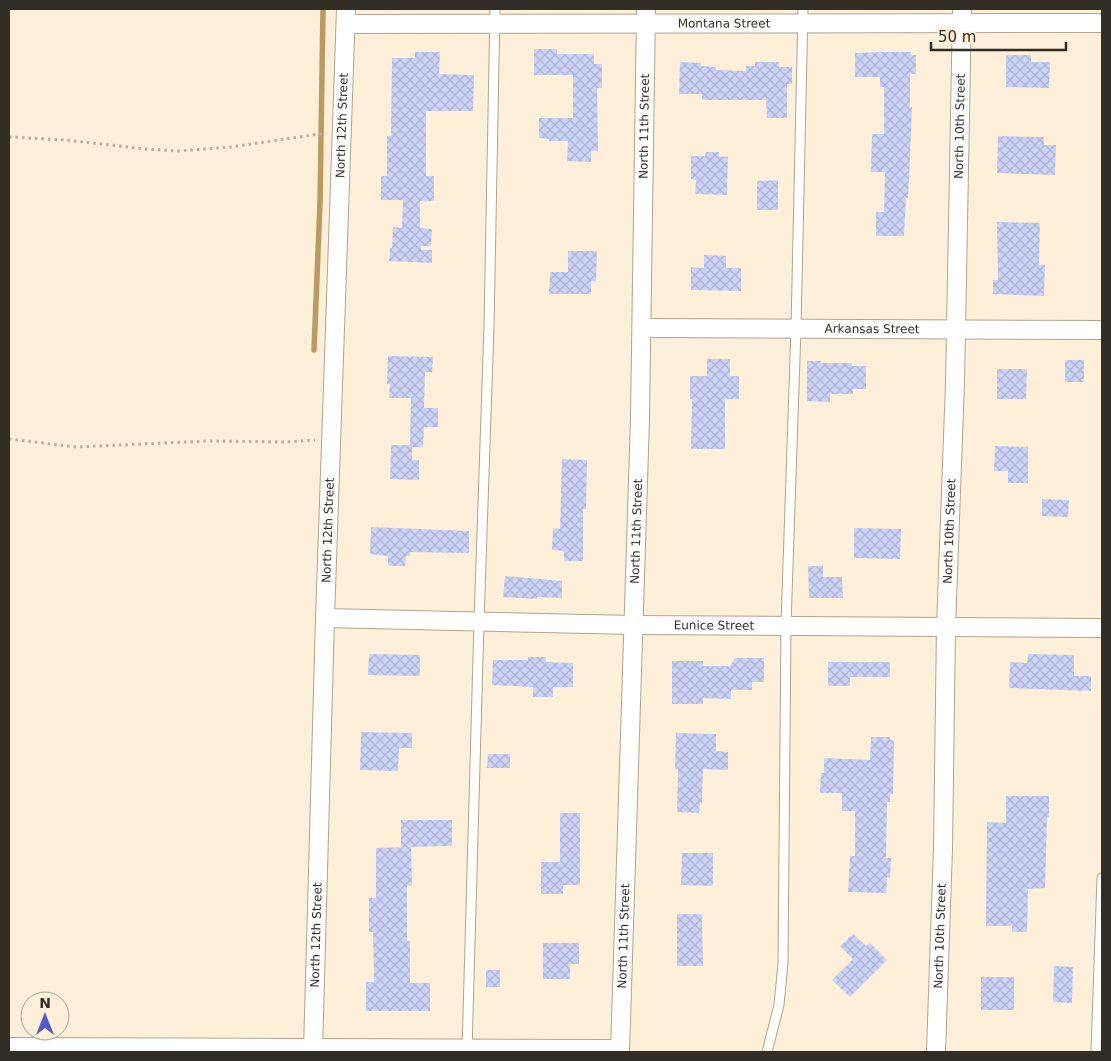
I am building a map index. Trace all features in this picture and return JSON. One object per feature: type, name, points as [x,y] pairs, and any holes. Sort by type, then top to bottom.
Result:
[{"type":"street","name":"Montana Street","points":[[346,16],[962,16],[1102,23]]},
{"type":"street","name":"North 12th Street","points":[[313,1052],[325,618],[346,16]]},
{"type":"street","name":"North 11th Street","points":[[620,1052],[642,328],[646,16]]},
{"type":"street","name":"North 10th Street","points":[[936,1052],[943,848],[946,626],[956,329],[962,16]]},
{"type":"street","name":"Arkansas Street","points":[[642,328],[1102,330]]},
{"type":"street","name":"Eunice Street","points":[[325,618],[634,625],[1102,628]]},
{"type":"street","points":[[9,1050],[610,1052]]},
{"type":"lane","points":[[457,1051],[479,622],[489,336],[495,16]]},
{"type":"lane","points":[[767,1052],[778,1005],[783,963],[786,625],[796,328],[803,16]]},
{"type":"lane","points":[[1096,1052],[1102,878]]},
{"type":"path","points":[[9,137],[66,140],[178,151],[231,147],[342,131]]},
{"type":"path","points":[[9,439],[76,447],[208,441],[287,442],[331,440]]},
{"type":"building","points":[[534,49],[557,49],[557,54],[594,54],[594,64],[602,64],[602,88],[597,88],[598,151],[591,151],[591,162],[567,161],[568,141],[549,141],[549,139],[539,138],[539,118],[573,118],[573,75],[534,75]]},
{"type":"building","points":[[415,52],[440,52],[439,74],[474,75],[473,111],[426,111],[426,176],[434,176],[434,201],[420,201],[420,228],[432,229],[431,246],[421,246],[421,250],[432,250],[432,263],[389,261],[393,227],[402,228],[403,200],[381,200],[381,176],[387,176],[387,136],[391,136],[392,58],[415,58]]},
{"type":"building","points":[[911,52],[910,55],[916,55],[916,74],[910,74],[910,107],[912,107],[908,198],[906,198],[904,236],[876,236],[876,212],[884,212],[885,172],[871,172],[872,134],[884,134],[884,87],[880,87],[880,77],[855,77],[855,53]]},
{"type":"building","points":[[1006,55],[1031,55],[1031,62],[1050,62],[1049,88],[1006,87]]},
{"type":"building","points":[[680,62],[701,63],[701,66],[716,67],[716,70],[746,71],[746,66],[755,66],[755,62],[779,62],[779,67],[792,67],[792,84],[787,84],[787,118],[767,118],[766,100],[702,100],[702,94],[679,94]]},
{"type":"building","points":[[998,136],[1044,137],[1044,145],[1056,145],[1055,175],[997,173]]},
{"type":"building","points":[[706,152],[719,152],[719,156],[728,157],[727,195],[695,194],[696,180],[691,179],[691,156],[705,156]]},
{"type":"building","points":[[778,180],[778,210],[757,210],[757,181]]},
{"type":"building","points":[[997,222],[1040,223],[1039,265],[1045,265],[1044,296],[993,294],[993,280],[998,280]]},
{"type":"building","points":[[568,251],[597,251],[596,281],[591,281],[591,294],[549,294],[550,272],[568,272]]},
{"type":"building","points":[[704,255],[726,256],[726,268],[741,268],[741,291],[691,290],[691,267],[704,268]]},
{"type":"building","points":[[388,356],[433,357],[432,372],[425,372],[424,408],[438,408],[438,427],[424,427],[423,447],[412,447],[412,460],[419,460],[419,480],[390,479],[391,445],[410,445],[411,398],[389,398],[390,384],[387,384]]},
{"type":"building","points":[[707,359],[730,359],[730,376],[739,376],[739,399],[725,399],[725,449],[691,449],[692,399],[690,399],[690,376],[707,376]]},
{"type":"building","points":[[1065,360],[1084,360],[1084,382],[1065,382]]},
{"type":"building","points":[[807,361],[852,363],[852,366],[866,366],[866,389],[853,389],[853,394],[830,394],[830,402],[807,401]]},
{"type":"building","points":[[997,369],[1027,369],[1026,399],[997,399]]},
{"type":"building","points":[[995,446],[1028,447],[1028,483],[1008,483],[1008,471],[994,471]]},
{"type":"building","points":[[562,459],[587,460],[586,509],[583,509],[583,561],[564,561],[564,551],[552,550],[553,528],[560,529]]},
{"type":"building","points":[[1042,499],[1069,500],[1068,517],[1042,516]]},
{"type":"building","points":[[371,527],[469,531],[469,553],[410,552],[410,556],[406,556],[405,566],[388,566],[388,556],[370,554]]},
{"type":"building","points":[[854,528],[901,529],[900,559],[854,558]]},
{"type":"building","points":[[808,566],[823,566],[823,577],[842,577],[843,598],[809,598]]},
{"type":"building","points":[[505,576],[562,581],[562,598],[503,597]]},
{"type":"building","points":[[369,654],[420,655],[420,676],[368,675]]},
{"type":"building","points":[[1028,654],[1074,655],[1074,676],[1091,676],[1091,691],[1009,688],[1010,662],[1027,663]]},
{"type":"building","points":[[528,657],[546,657],[546,662],[573,663],[573,687],[553,687],[553,697],[533,697],[533,687],[492,685],[493,660],[528,660]]},
{"type":"building","points":[[735,658],[764,658],[764,682],[752,682],[752,690],[731,690],[731,699],[703,698],[703,704],[672,704],[672,661],[703,661],[703,666],[730,666]]},
{"type":"building","points":[[828,662],[890,662],[890,677],[850,677],[850,686],[828,686]]},
{"type":"building","points":[[361,732],[412,733],[412,748],[399,748],[398,771],[360,770]]},
{"type":"building","points":[[676,733],[716,734],[716,751],[728,752],[728,770],[703,769],[702,803],[700,803],[699,813],[677,812],[678,769],[675,769]]},
{"type":"building","points":[[871,737],[890,737],[890,740],[894,740],[893,794],[890,794],[890,802],[887,802],[886,858],[891,858],[890,878],[887,877],[886,893],[848,892],[850,856],[855,856],[855,811],[842,811],[842,793],[820,793],[821,773],[824,773],[824,758],[870,760]]},
{"type":"building","points":[[488,754],[510,754],[510,768],[487,768]]},
{"type":"building","points":[[1006,796],[1049,796],[1045,888],[1028,889],[1027,932],[1012,932],[1012,926],[986,926],[987,822],[1006,823]]},
{"type":"building","points":[[560,813],[580,813],[580,885],[563,885],[563,894],[541,894],[541,862],[560,862]]},
{"type":"building","points":[[401,820],[452,820],[452,846],[401,847]]},
{"type":"building","points":[[411,847],[412,886],[407,886],[407,941],[410,941],[410,983],[430,983],[430,1011],[366,1011],[366,982],[374,982],[373,932],[369,932],[369,898],[376,898],[376,848]]},
{"type":"building","points":[[682,853],[713,853],[713,886],[681,885]]},
{"type":"building","points":[[677,914],[702,914],[703,966],[677,966]]},
{"type":"building","points":[[853,934],[866,946],[870,943],[887,960],[850,997],[832,980],[853,959],[840,946]]},
{"type":"building","points":[[543,943],[579,943],[579,964],[570,964],[570,979],[543,979]]},
{"type":"building","points":[[1054,966],[1073,967],[1072,1003],[1053,1002]]},
{"type":"building","points":[[486,970],[500,970],[500,987],[486,987]]},
{"type":"building","points":[[981,977],[1014,977],[1014,1010],[981,1010]]},
{"type":"waterway","points":[[314,350],[320,203],[323,9]]}]
